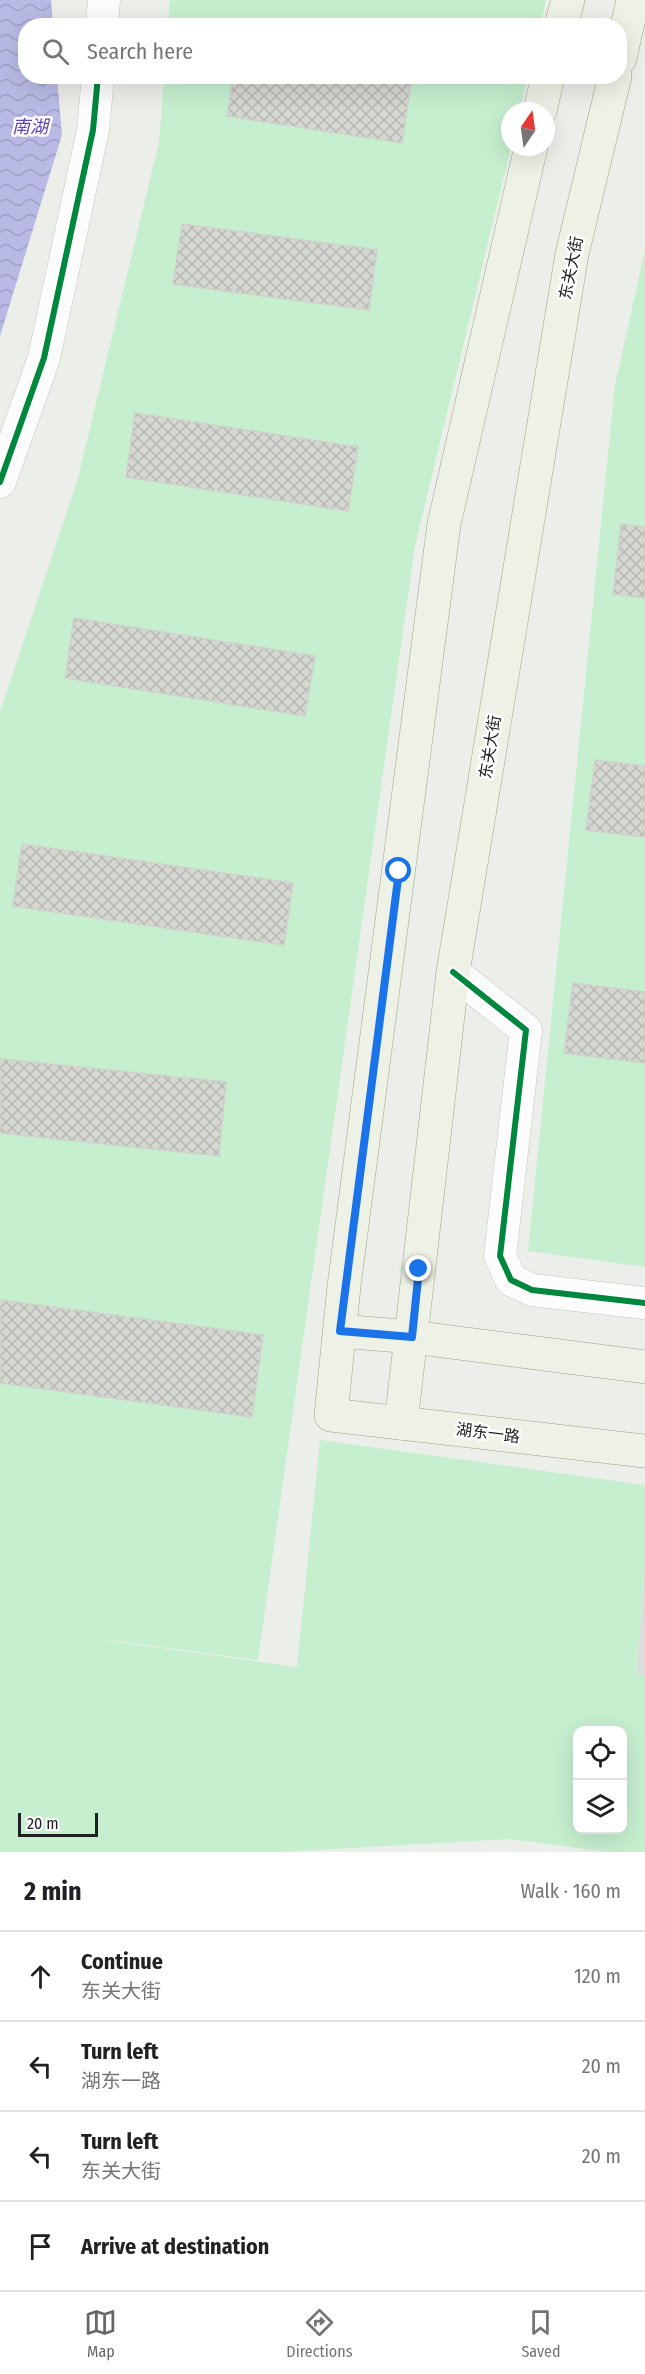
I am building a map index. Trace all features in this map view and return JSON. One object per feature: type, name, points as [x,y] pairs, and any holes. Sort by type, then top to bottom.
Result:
[{"type":"main road","points":[[563,18],[568,0]]},
{"type":"main road","points":[[627,27],[633,0]]},
{"type":"main road","points":[[542,102],[546,84]]},
{"type":"main road","name":"东关大街","points":[[401,1423],[453,972],[572,254],[613,84]]},
{"type":"main road","points":[[529,156],[444,524],[340,1331],[412,1337],[645,1366]]},
{"type":"main road","name":"湖东一路","points":[[340,1331],[331,1415],[645,1451]]},
{"type":"street","points":[[103,18],[104,0]]},
{"type":"street","points":[[0,482],[44,358],[93,130],[97,84]]},
{"type":"street","points":[[453,972],[526,1030],[500,1256],[511,1280],[532,1290],[645,1303]]},
{"type":"shaded area","points":[[645,1565],[645,1684],[636,1673]]},
{"type":"green space","points":[[170,0],[546,0],[542,18],[169,18]]},
{"type":"green space","points":[[163,84],[526,84],[521,102],[501,102],[501,156],[509,156],[415,546],[258,1660],[16,1628],[297,1667],[320,1440],[645,1485],[645,1565],[636,1673],[645,1675],[645,1852],[608,1852],[510,1839],[280,1852],[0,1852],[0,712],[77,482],[159,142]]},
{"type":"green space","points":[[645,250],[645,1267],[528,1251],[615,385]]},
{"type":"water","name":"南湖","points":[[0,0],[51,0],[52,18],[18,18],[18,84],[58,84],[62,135],[0,336]]},
{"type":"building","points":[[232,84],[411,84],[402,143],[227,116]]},
{"type":"building","points":[[182,224],[377,250],[369,310],[173,284]]},
{"type":"building","points":[[135,413],[358,447],[348,511],[126,477]]},
{"type":"building","points":[[621,524],[645,527],[645,598],[613,594]]},
{"type":"building","points":[[74,618],[315,656],[305,716],[65,678]]},
{"type":"building","points":[[595,760],[645,766],[645,837],[586,830]]},
{"type":"building","points":[[22,844],[293,883],[284,945],[13,906]]},
{"type":"building","points":[[573,983],[645,992],[645,1063],[564,1053]]},
{"type":"building","points":[[0,1059],[226,1082],[219,1156],[0,1133]]},
{"type":"building","points":[[0,1300],[263,1335],[252,1417],[0,1383]]},
{"type":"cycle path","points":[[0,482],[44,358],[93,130],[97,84]]},
{"type":"cycle path","points":[[453,972],[526,1030],[500,1256],[511,1280],[532,1290],[645,1303]]},
{"type":"route","points":[[399,871],[340,1331],[412,1337],[419,1269]]}]
